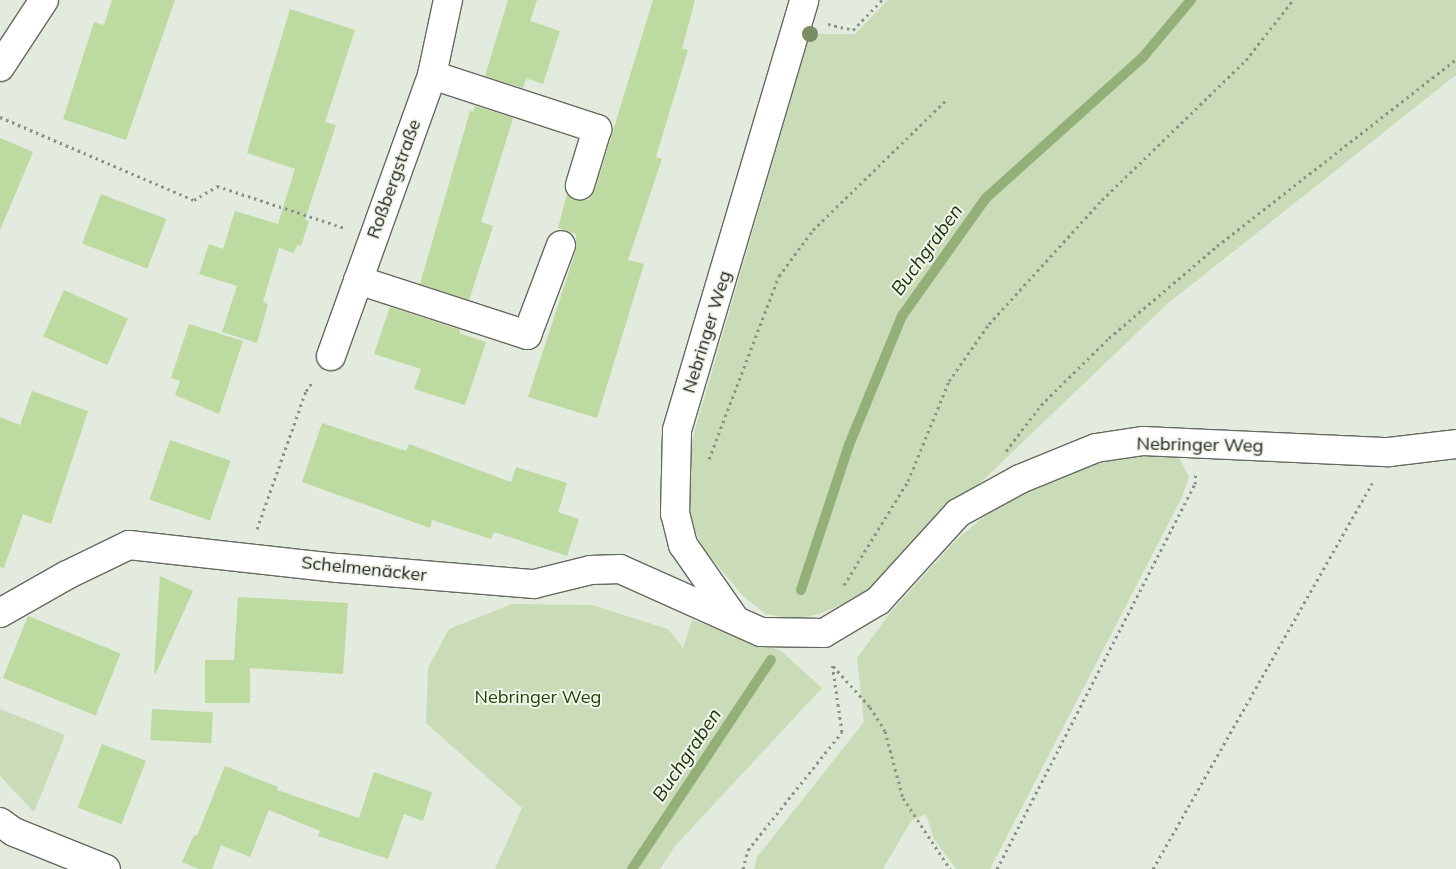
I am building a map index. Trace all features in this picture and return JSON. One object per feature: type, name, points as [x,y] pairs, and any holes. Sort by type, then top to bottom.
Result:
[{"type":"street","points":[[0,67],[44,0]]},
{"type":"street","name":"Roßbergstraße","points":[[331,356],[432,74],[448,0]]},
{"type":"street","name":"Nebringer Weg","points":[[802,8],[677,430],[675,514],[683,545],[734,618],[761,632],[824,633],[878,601],[958,512],[1020,479],[1096,448],[1144,441],[1389,452],[1456,444]]},
{"type":"street","points":[[432,74],[597,129],[580,185]]},
{"type":"street","points":[[358,280],[527,335],[561,245]]},
{"type":"street","name":"Schelmenäcker","points":[[0,613],[67,575],[130,545],[248,556],[338,568],[534,584],[591,570],[620,569],[734,618]]},
{"type":"street","points":[[0,822],[14,832],[106,869]]},
{"type":"path","points":[[802,8],[853,30],[882,0]]},
{"type":"path","points":[[824,633],[852,568],[908,481],[949,381],[989,324],[1102,200],[1246,60],[1293,0]]},
{"type":"path","points":[[1000,458],[1041,404],[1109,338],[1216,246],[1456,59]]},
{"type":"path","points":[[707,465],[778,276],[814,230],[944,101]]},
{"type":"path","points":[[0,117],[194,200],[216,186],[374,237]]},
{"type":"path","points":[[248,556],[306,391],[331,356]]},
{"type":"path","points":[[997,869],[1195,484],[1196,443]]},
{"type":"path","points":[[1153,869],[1389,452]]},
{"type":"path","points":[[743,869],[748,850],[842,732],[833,665],[870,707],[885,731],[902,798],[950,869]]},
{"type":"green space","points":[[888,0],[1456,0],[1456,75],[1166,305],[862,596],[819,614],[793,619],[766,614],[743,596],[703,548],[687,512],[688,454],[810,34],[855,34]]},
{"type":"green space","points":[[1156,452],[1178,456],[1189,477],[1181,499],[990,869],[956,869],[934,839],[926,814],[911,821],[883,869],[754,869],[757,857],[864,722],[857,658],[891,612],[957,539],[997,506],[1039,481],[1082,467]]},
{"type":"green space","points":[[512,604],[592,605],[668,629],[683,648],[692,620],[781,651],[822,688],[675,846],[660,869],[495,869],[522,808],[426,723],[428,668],[449,629]]},
{"type":"green space","points":[[0,709],[65,735],[34,812],[0,776]]},
{"type":"building","points":[[112,0],[175,0],[126,140],[63,119],[94,22],[104,25]]},
{"type":"building","points":[[508,0],[537,0],[530,21],[560,31],[543,84],[526,78],[523,88],[485,76]]},
{"type":"building","points":[[653,0],[695,0],[682,49],[688,50],[656,157],[662,159],[628,260],[644,264],[597,418],[528,397],[576,250],[576,234],[558,228],[567,194],[576,200],[589,200],[595,190]]},
{"type":"building","points":[[290,9],[355,30],[325,122],[336,125],[305,220],[309,221],[301,246],[297,245],[294,253],[279,248],[263,302],[268,304],[257,343],[222,332],[237,286],[199,274],[209,244],[223,249],[235,211],[278,224],[295,169],[247,153]]},
{"type":"building","points":[[475,106],[513,118],[481,222],[493,226],[469,300],[420,284],[470,111],[473,112]]},
{"type":"building","points":[[0,138],[33,152],[0,230]]},
{"type":"building","points":[[101,194],[166,219],[147,269],[82,243]]},
{"type":"building","points":[[64,290],[128,318],[107,365],[43,337]]},
{"type":"building","points":[[390,307],[460,330],[459,333],[486,342],[465,405],[414,389],[421,369],[374,354]]},
{"type":"building","points":[[189,324],[243,341],[219,414],[175,395],[180,381],[171,378]]},
{"type":"building","points":[[32,391],[88,411],[51,524],[23,514],[4,568],[0,567],[0,417],[20,425]]},
{"type":"building","points":[[322,423],[406,451],[409,444],[511,482],[516,467],[567,483],[558,512],[579,519],[567,556],[494,532],[491,539],[432,520],[430,528],[302,482]]},
{"type":"building","points":[[170,440],[231,461],[210,520],[149,500]]},
{"type":"building","points":[[160,576],[193,591],[156,673],[154,673]]},
{"type":"building","points":[[238,597],[348,603],[343,674],[250,668],[250,703],[205,703],[205,660],[234,660]]},
{"type":"building","points":[[28,616],[121,653],[96,716],[3,678]]},
{"type":"building","points":[[152,709],[213,712],[211,743],[150,740]]},
{"type":"building","points":[[102,744],[146,761],[122,824],[78,807]]},
{"type":"building","points":[[225,766],[278,787],[277,790],[359,818],[374,772],[432,792],[423,821],[404,814],[388,859],[318,836],[320,831],[269,810],[270,807],[250,857],[221,845],[212,869],[199,869],[182,862],[194,835],[197,836]]},
{"type":"waterway","name":"Buchgraben","points":[[801,590],[849,445],[902,316],[986,198],[1143,57],[1191,0]]},
{"type":"waterway","name":"Buchgraben","points":[[632,869],[771,660]]}]
